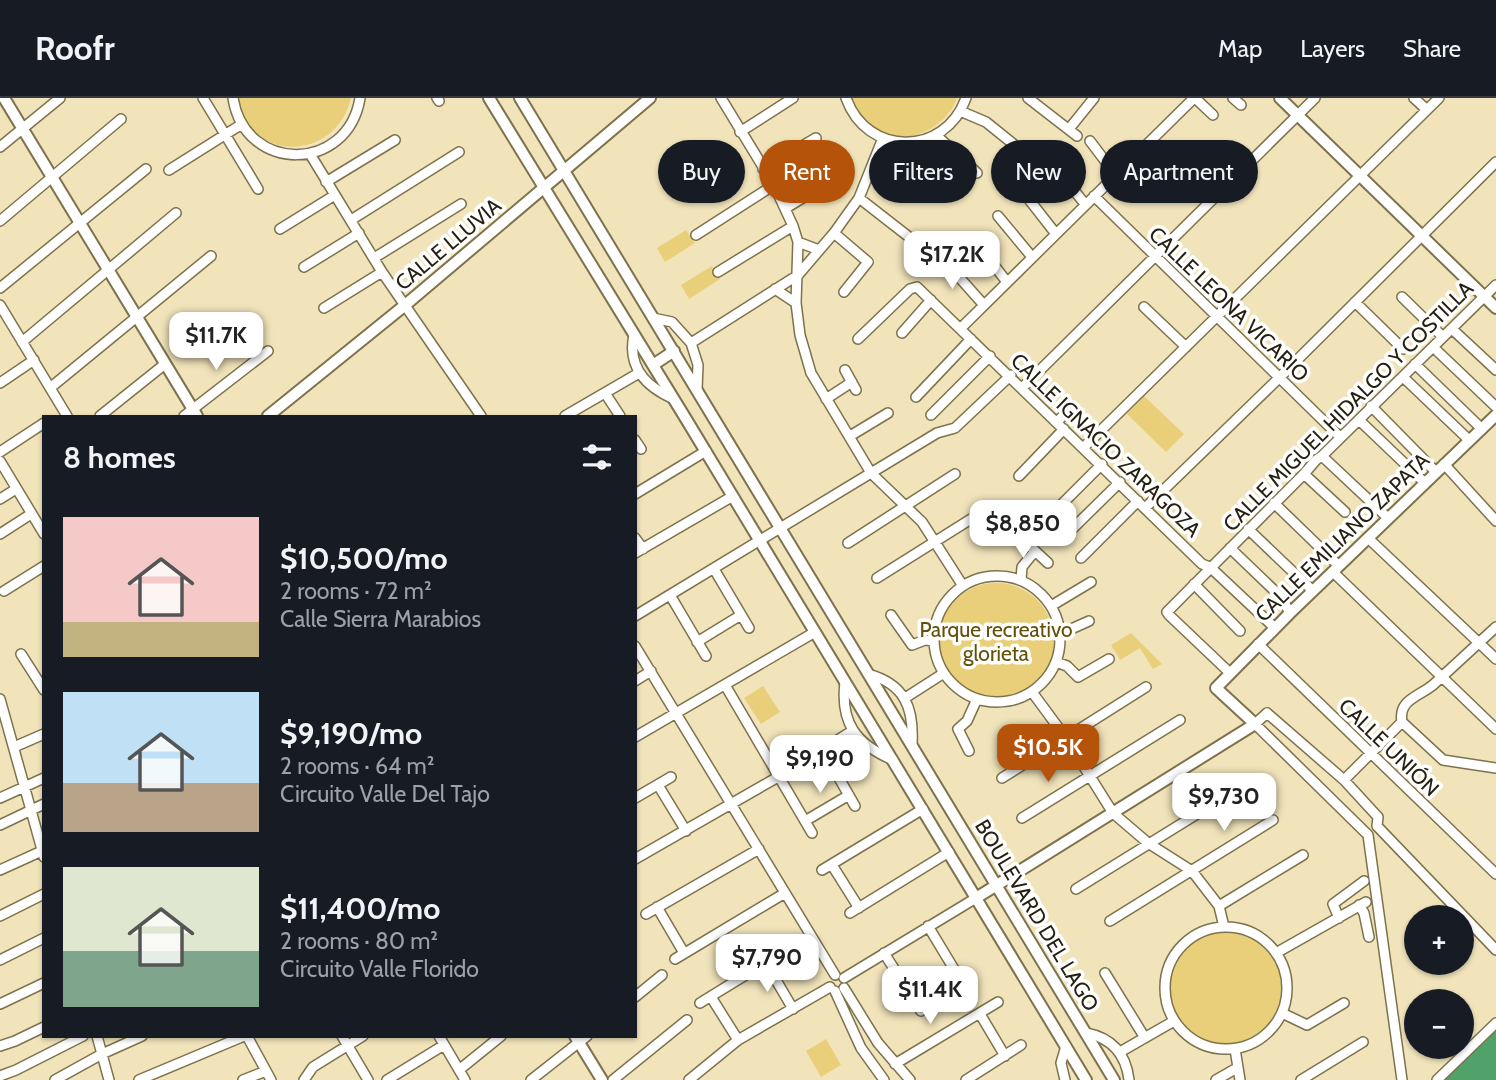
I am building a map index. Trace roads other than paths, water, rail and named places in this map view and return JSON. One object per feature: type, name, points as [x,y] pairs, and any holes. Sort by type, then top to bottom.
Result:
[{"type":"street","points":[[4,98],[165,364],[191,414],[268,351]]},
{"type":"street","points":[[0,147],[61,98]]},
{"type":"street","points":[[204,98],[258,190]]},
{"type":"street","points":[[233,98],[249,135],[271,150],[297,156],[310,154],[330,145],[348,129],[356,115],[360,98]]},
{"type":"street","name":"BOULEVARD DEL LAGO","points":[[489,98],[1085,1078]]},
{"type":"street","name":"BOULEVARD DEL LAGO","points":[[520,98],[1114,1080]]},
{"type":"street","name":"CALLE LLUVIA","points":[[269,415],[404,306],[650,98]]},
{"type":"street","points":[[721,98],[759,163]]},
{"type":"street","points":[[740,132],[793,98]]},
{"type":"street","points":[[846,98],[858,121],[870,131],[883,138],[905,143],[936,135],[950,125],[966,98]]},
{"type":"street","points":[[1069,129],[1094,98]]},
{"type":"street","points":[[1150,140],[1194,98],[1213,115]]},
{"type":"street","points":[[1280,98],[1496,308]]},
{"type":"street","points":[[1022,388],[1315,98]]},
{"type":"street","points":[[1414,98],[1427,110]]},
{"type":"street","points":[[1084,447],[1438,98]]},
{"type":"street","points":[[1033,100],[1077,136]]},
{"type":"street","points":[[960,111],[986,122],[1008,140]]},
{"type":"street","points":[[0,221],[121,120]]},
{"type":"street","points":[[169,170],[242,124]]},
{"type":"street","points":[[936,135],[941,140]]},
{"type":"street","points":[[326,182],[395,140]]},
{"type":"street","points":[[1090,141],[1100,154]]},
{"type":"street","points":[[351,220],[459,152]]},
{"type":"street","points":[[310,154],[404,306],[480,415]]},
{"type":"street","points":[[1081,558],[1279,378],[1496,162]]},
{"type":"street","points":[[0,288],[146,169]]},
{"type":"street","points":[[653,318],[672,322],[691,343],[798,275],[834,233],[859,198],[869,173]]},
{"type":"street","points":[[961,328],[1100,190]]},
{"type":"street","points":[[280,229],[335,195]]},
{"type":"street","points":[[696,235],[759,195]]},
{"type":"street","name":"CALLE LEONA VICARIO","points":[[1094,196],[1340,437]]},
{"type":"street","points":[[859,198],[927,251]]},
{"type":"street","points":[[784,203],[798,242],[796,303],[804,355],[811,373],[871,473],[905,506],[935,541],[963,586]]},
{"type":"street","points":[[786,208],[794,203]]},
{"type":"street","points":[[1032,203],[1056,234]]},
{"type":"street","points":[[374,258],[461,204]]},
{"type":"street","points":[[22,342],[176,213]]},
{"type":"street","points":[[998,216],[1032,257]]},
{"type":"street","points":[[718,272],[793,226]]},
{"type":"street","points":[[304,267],[359,233]]},
{"type":"street","points":[[834,233],[868,262],[844,292]]},
{"type":"street","points":[[972,236],[1007,282]]},
{"type":"street","points":[[798,242],[819,250]]},
{"type":"street","points":[[50,388],[211,256]]},
{"type":"street","points":[[942,258],[984,304]]},
{"type":"street","points":[[324,308],[382,272]]},
{"type":"street","name":"CALLE MIGUEL HIDALGO Y COSTILLA","points":[[1230,673],[1167,612],[1371,406],[1496,285]]},
{"type":"street","name":"CALLE IGNACIO ZARAGOZA","points":[[858,339],[917,287],[1011,375],[1202,564],[1210,567],[1275,628]]},
{"type":"street","points":[[775,289],[796,303]]},
{"type":"street","points":[[1402,297],[1442,336]]},
{"type":"street","points":[[902,333],[932,300]]},
{"type":"street","points":[[1355,302],[1403,349]]},
{"type":"street","points":[[0,305],[4,319],[34,360],[65,413]]},
{"type":"street","points":[[1144,307],[1185,347]]},
{"type":"street","points":[[1452,329],[1496,370]]},
{"type":"street","name":"BOULEVARD DEL LAGO","points":[[635,335],[632,347],[639,373],[647,383],[674,400]]},
{"type":"street","points":[[916,397],[971,339]]},
{"type":"street","name":"BOULEVARD DEL LAGO","points":[[691,343],[698,365],[697,389]]},
{"type":"street","points":[[1433,347],[1496,407]]},
{"type":"street","points":[[653,365],[674,351]]},
{"type":"street","points":[[931,415],[990,356]]},
{"type":"street","points":[[0,383],[34,360]]},
{"type":"street","points":[[101,415],[165,364]]},
{"type":"street","points":[[1415,364],[1491,424]]},
{"type":"street","points":[[827,399],[854,386],[845,370]]},
{"type":"street","points":[[567,415],[639,373]]},
{"type":"street","points":[[637,615],[937,433],[955,428],[1011,375]]},
{"type":"street","points":[[1403,377],[1469,440]]},
{"type":"street","points":[[605,393],[619,415]]},
{"type":"street","points":[[1019,476],[1061,426],[1072,406]]},
{"type":"street","points":[[1371,406],[1496,521]]},
{"type":"street","points":[[850,436],[888,413]]},
{"type":"street","points":[[1359,420],[1424,483]]},
{"type":"street","points":[[0,452],[42,424]]},
{"type":"street","name":"CALLE EMILIANO ZAPATA","points":[[1255,724],[1216,688],[1424,483],[1469,440],[1491,424]]},
{"type":"street","points":[[637,443],[641,449]]},
{"type":"street","points":[[637,493],[706,452]]},
{"type":"street","points":[[1322,456],[1388,518]]},
{"type":"street","points":[[0,461],[42,531]]},
{"type":"street","points":[[1044,522],[1102,464]]},
{"type":"street","points":[[848,543],[956,474]]},
{"type":"street","points":[[1304,474],[1345,512]]},
{"type":"street","points":[[1060,540],[1120,482]]},
{"type":"street","points":[[0,499],[16,489]]},
{"type":"street","points":[[639,551],[733,496]]},
{"type":"street","points":[[1274,503],[1496,729]]},
{"type":"street","points":[[877,578],[987,509]]},
{"type":"street","points":[[0,534],[31,514]]},
{"type":"street","points":[[1248,529],[1313,591]]},
{"type":"street","points":[[1019,536],[1048,563]]},
{"type":"street","points":[[1368,538],[1496,659]]},
{"type":"street","points":[[1230,548],[1281,597],[1290,613]]},
{"type":"street","points":[[1021,580],[1022,567],[1035,551]]},
{"type":"street","points":[[4,591],[42,567]]},
{"type":"street","points":[[714,569],[749,628]]},
{"type":"street","points":[[992,576],[1021,580],[1038,591],[1051,606],[1060,634],[1055,662],[1046,679],[1031,692],[1005,702],[977,699],[953,684],[944,673],[935,653],[938,616],[944,604],[963,586],[992,576]]},
{"type":"street","points":[[1051,606],[1091,582]]},
{"type":"street","points":[[1194,584],[1240,631]]},
{"type":"street","points":[[670,595],[706,656]]},
{"type":"street","points":[[697,642],[741,615]]},
{"type":"street","points":[[891,615],[912,645],[925,640],[934,641]]},
{"type":"street","points":[[1060,634],[1088,621]]},
{"type":"street","points":[[1343,780],[1402,722],[1402,708],[1407,701],[1423,693],[1496,627]]},
{"type":"street","points":[[637,736],[816,632]]},
{"type":"street","name":"CALLE UNIÓN","points":[[1258,644],[1496,874]]},
{"type":"street","points":[[637,649],[732,803],[838,984],[878,1043],[910,1080]]},
{"type":"street","points":[[21,653],[42,687]]},
{"type":"street","points":[[1055,662],[1067,666],[1078,677],[1109,659]]},
{"type":"street","points":[[637,680],[651,671]]},
{"type":"street","points":[[905,698],[944,673]]},
{"type":"street","name":"BOULEVARD DEL LAGO","points":[[868,674],[883,678],[905,698],[913,723],[912,744]]},
{"type":"street","name":"BOULEVARD DEL LAGO","points":[[845,682],[843,699],[852,731],[874,752],[893,760]]},
{"type":"street","points":[[725,685],[812,833]]},
{"type":"street","points":[[1002,778],[1146,687]]},
{"type":"street","points":[[1031,692],[1066,738],[1114,813],[1148,843],[1192,871],[1219,906],[1224,927]]},
{"type":"street","points":[[0,699],[42,849]]},
{"type":"street","points":[[969,751],[958,729],[967,721],[977,699]]},
{"type":"street","points":[[869,722],[890,708]]},
{"type":"street","points":[[689,1080],[738,1040],[838,984],[1255,724],[1267,713],[1343,780],[1378,817],[1377,826],[1368,835]]},
{"type":"street","points":[[1022,818],[1180,720]]},
{"type":"street","points":[[1402,722],[1443,760],[1496,768]]},
{"type":"street","points":[[1255,724],[1368,835],[1402,1080]]},
{"type":"street","points":[[637,858],[852,731]]},
{"type":"street","points":[[13,747],[42,735]]},
{"type":"street","points":[[822,750],[855,806]]},
{"type":"street","points":[[637,797],[671,777]]},
{"type":"street","points":[[0,798],[42,779]]},
{"type":"street","points":[[658,785],[686,831]]},
{"type":"street","points":[[1076,889],[1231,793]]},
{"type":"street","points":[[805,821],[849,795]]},
{"type":"street","points":[[0,825],[42,805]]},
{"type":"street","points":[[822,870],[923,809]]},
{"type":"street","points":[[1110,921],[1273,820]]},
{"type":"street","points":[[1377,826],[1496,950]]},
{"type":"street","points":[[646,914],[759,849]]},
{"type":"street","points":[[0,870],[42,852]]},
{"type":"street","points":[[850,914],[949,852]]},
{"type":"street","points":[[1219,906],[1303,855]]},
{"type":"street","points":[[832,864],[859,908]]},
{"type":"street","points":[[1339,918],[1332,904],[1364,881]]},
{"type":"street","points":[[675,959],[785,893]]},
{"type":"street","points":[[0,916],[42,895]]},
{"type":"street","points":[[1276,953],[1363,904],[1369,936]]},
{"type":"street","points":[[657,907],[684,953]]},
{"type":"street","points":[[928,926],[963,984]]},
{"type":"street","points":[[1224,927],[1236,928],[1259,936],[1276,953],[1286,976],[1287,988],[1282,1013],[1263,1037],[1235,1049],[1221,1049],[1201,1044],[1183,1032],[1174,1021],[1165,991],[1167,975],[1172,960],[1194,936],[1224,927]]},
{"type":"street","points":[[0,960],[42,940]]},
{"type":"street","points":[[884,953],[921,1011]]},
{"type":"street","points":[[700,1003],[778,955]]},
{"type":"street","points":[[766,963],[793,1009]]},
{"type":"street","points":[[911,995],[954,970]]},
{"type":"street","points":[[1105,973],[1145,1038]]},
{"type":"street","points":[[637,995],[662,975]]},
{"type":"street","points":[[0,1004],[42,984]]},
{"type":"street","points":[[838,984],[861,1048],[884,1080]]},
{"type":"street","points":[[711,997],[738,1040]]},
{"type":"street","points":[[895,1064],[998,1002]]},
{"type":"street","points":[[1282,1013],[1307,1025],[1344,1003]]},
{"type":"street","points":[[980,1014],[1005,1056]]},
{"type":"street","points":[[613,1080],[687,1020]]},
{"type":"street","points":[[1129,1080],[1128,1069],[1120,1052],[1174,1021]]},
{"type":"street","points":[[1437,1080],[1496,1023]]},
{"type":"street","points":[[0,1046],[42,1028]]},
{"type":"street","name":"BOULEVARD DEL LAGO","points":[[1086,1033],[1100,1036],[1120,1052]]},
{"type":"street","points":[[0,1076],[79,1038]]},
{"type":"street","points":[[97,1038],[109,1080]]},
{"type":"street","points":[[55,1080],[138,1038]]},
{"type":"street","points":[[139,1080],[240,1038]]},
{"type":"street","points":[[243,1080],[269,1076],[246,1038]]},
{"type":"street","points":[[343,1038],[368,1080]]},
{"type":"street","points":[[304,1080],[313,1067],[360,1038]]},
{"type":"street","points":[[459,1070],[499,1038]]},
{"type":"street","points":[[531,1080],[580,1038],[602,1080]]},
{"type":"street","points":[[387,1080],[442,1040],[465,1080]]},
{"type":"street","points":[[1301,1080],[1363,1042]]},
{"type":"street","points":[[966,1080],[1021,1045]]},
{"type":"street","points":[[1065,1080],[1061,1063],[1066,1046]]},
{"type":"street","points":[[1235,1049],[1240,1080]]},
{"type":"street","points":[[1085,1078],[1104,1063]]},
{"type":"street","points":[[1216,1080],[1237,1068]]},
{"type":"waterway","points":[[1448,1080],[1496,1033]]},
{"type":"park label","name":"Parque recreativo glorieta","points":[[996,641]]}]
